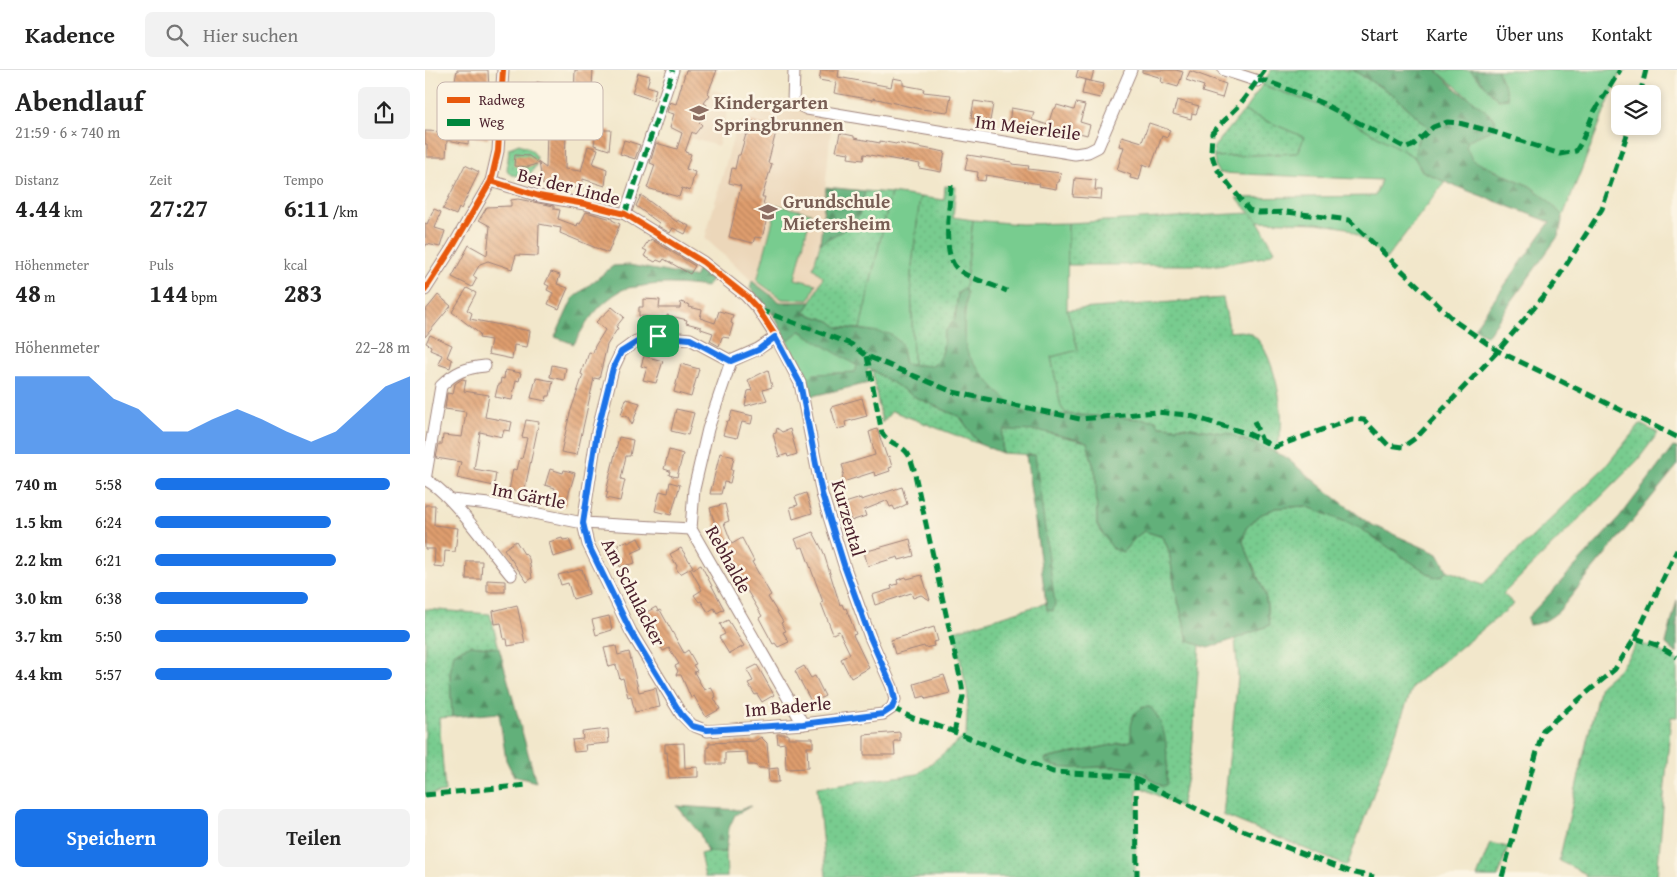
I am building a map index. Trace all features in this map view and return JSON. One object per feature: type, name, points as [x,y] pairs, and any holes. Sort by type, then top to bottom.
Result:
[{"type":"street","points":[[625,214],[673,70]]},
{"type":"street","name":"Im Meierleile","points":[[794,70],[793,102],[807,109],[957,136],[1075,154],[1089,152],[1098,147],[1131,70]]},
{"type":"street","points":[[1225,70],[1258,82]]},
{"type":"street","points":[[425,290],[491,181],[499,140]]},
{"type":"street","name":"Bei der Linde","points":[[491,181],[539,196],[585,204],[625,214],[703,262],[746,296],[758,309],[775,337]]},
{"type":"street","name":"Am Schulacker","points":[[687,722],[631,632],[588,544],[583,523],[597,432],[613,368],[621,352],[637,342],[658,336],[690,339],[731,361]]},
{"type":"street","points":[[731,361],[758,350],[775,337]]},
{"type":"street","name":"Kurzental","points":[[775,337],[800,383],[822,494],[870,637],[892,687],[895,700],[892,708]]},
{"type":"street","name":"Rebhalde","points":[[731,361],[701,455],[693,489],[691,529],[803,724]]},
{"type":"street","points":[[485,366],[468,368],[451,377],[441,386],[425,480],[451,500],[511,575]]},
{"type":"street","name":"Im Gärtle","points":[[451,500],[489,504],[583,523],[691,529]]},
{"type":"street","name":"Im Baderle","points":[[687,722],[692,726],[707,730],[803,724],[883,714],[892,708]]},
{"type":"shaded area","name":"Kindergarten Springbrunnen","points":[[694,85],[732,95],[718,146],[668,132],[674,115],[667,112],[670,102],[676,104]]},
{"type":"shaded area","name":"Grundschule Mietersheim","points":[[769,106],[832,116],[820,244],[813,268],[823,277],[811,302],[780,302],[752,281],[705,238],[737,124]]},
{"type":"green space","points":[[1271,70],[1353,70],[1395,96],[1428,127],[1418,139],[1414,157],[1330,109],[1262,85]]},
{"type":"green space","points":[[1353,70],[1436,70],[1457,90],[1477,103],[1495,119],[1497,128],[1469,140],[1493,170],[1530,186],[1546,198],[1563,216],[1559,235],[1487,336],[1474,328],[1550,222],[1445,182],[1422,171],[1414,157],[1418,139],[1428,127],[1395,96]]},
{"type":"green space","points":[[1436,70],[1470,70],[1498,100],[1508,99],[1507,91],[1498,70],[1627,70],[1619,75],[1615,85],[1611,85],[1611,95],[1563,216],[1546,198],[1530,186],[1472,160],[1466,146],[1469,140],[1496,128],[1495,119]]},
{"type":"green space","points":[[1470,70],[1498,70],[1508,99],[1498,100]]},
{"type":"green space","points":[[1262,85],[1330,109],[1414,157],[1422,171],[1445,182],[1386,259],[1347,228],[1317,223],[1258,221],[1236,198],[1375,196],[1381,180],[1219,173],[1215,167],[1214,157],[1298,153],[1304,137],[1244,111]]},
{"type":"green space","points":[[1244,111],[1304,137],[1298,153],[1214,157],[1213,148]]},
{"type":"green space","points":[[519,144],[531,150],[537,162],[526,177],[511,175],[507,170],[509,148]]},
{"type":"green space","points":[[945,186],[956,187],[953,217],[973,220],[965,290],[958,293],[955,319],[944,333],[941,356],[933,366],[913,365],[911,274],[920,197],[944,200]]},
{"type":"green space","points":[[826,187],[865,191],[856,220],[847,228],[820,244]]},
{"type":"green space","points":[[865,191],[891,193],[860,329],[838,327],[830,321],[804,313],[823,277],[813,268],[820,244],[830,236],[843,230],[859,215]]},
{"type":"green space","points":[[891,193],[920,197],[911,274],[913,365],[905,364],[901,343],[890,334],[860,329]]},
{"type":"green space","points":[[777,205],[811,213],[795,279],[816,284],[809,300],[782,299],[757,281]]},
{"type":"green space","points":[[1251,213],[1258,221],[1275,251],[1264,257],[1218,265],[1066,265],[1068,223]]},
{"type":"green space","points":[[973,220],[1021,224],[1068,223],[1067,310],[1078,350],[1051,357],[1061,407],[1067,415],[1021,411],[991,384],[975,365],[967,351],[964,338],[967,292],[965,290]]},
{"type":"green space","points":[[629,265],[694,277],[700,266],[714,276],[707,287],[663,284],[624,289],[600,307],[583,328],[574,344],[555,337],[573,298],[613,266]]},
{"type":"green space","points":[[752,281],[780,302],[811,302],[804,313],[830,321],[838,327],[890,333],[901,343],[905,364],[933,366],[943,350],[944,333],[955,319],[958,293],[964,289],[967,292],[964,332],[1021,411],[1156,420],[1159,426],[1184,427],[1230,434],[1284,456],[1370,524],[1438,554],[1447,570],[1442,576],[1435,578],[1358,527],[1306,506],[1276,508],[1260,515],[1246,528],[1243,542],[1265,594],[1270,625],[1208,648],[1188,641],[1175,588],[1169,551],[1163,537],[1144,531],[1123,552],[1113,549],[1097,525],[1096,475],[1087,442],[1041,431],[1004,430],[1002,453],[979,444],[960,417],[917,398],[872,370],[867,369],[869,383],[812,396],[807,378],[814,374],[855,372],[801,331],[787,341],[774,316],[750,288]]},
{"type":"green space","points":[[1223,298],[1230,332],[1250,333],[1260,342],[1276,380],[1281,420],[1280,433],[1274,453],[1230,434],[1184,427],[1158,426],[1156,420],[1067,415],[1061,407],[1051,357],[1078,350],[1067,310]]},
{"type":"green space","points":[[800,331],[857,366],[855,372],[814,374],[807,378],[787,341]]},
{"type":"green space","points":[[872,370],[917,398],[960,417],[979,444],[892,411],[882,423]]},
{"type":"green space","points":[[1640,424],[1658,433],[1637,461],[1503,594],[1514,604],[1413,686],[1347,866],[1223,815],[1238,677],[1235,639],[1270,625],[1265,594],[1243,542],[1246,528],[1260,515],[1276,508],[1306,506],[1358,527],[1435,577],[1442,576],[1447,570],[1482,585],[1605,467]]},
{"type":"green space","points":[[1004,430],[1041,431],[1087,442],[1096,475],[1097,525],[1123,552],[1144,531],[1163,537],[1169,551],[1175,588],[1188,641],[1200,645],[1192,752],[1181,807],[1142,788],[1137,790],[1135,877],[826,877],[817,787],[918,774],[966,735],[968,695],[954,631],[1046,603],[1047,610],[1035,455],[1002,453]],"holes":[[[1131,741],[1161,786],[1139,771],[1122,767],[1058,767],[1045,759]]]},
{"type":"green space","points":[[1673,447],[1677,448],[1677,466],[1559,611],[1545,621],[1529,625],[1527,618],[1620,517]]},
{"type":"green space","points":[[1026,455],[1035,455],[1055,604],[1053,611],[1047,610]]},
{"type":"green space","points":[[1677,600],[1677,654],[1666,644]]},
{"type":"green space","points":[[425,609],[490,614],[499,648],[470,645],[450,673],[452,717],[439,718],[445,792],[425,795]]},
{"type":"green space","points":[[1638,642],[1669,655],[1677,661],[1677,717],[1671,717],[1657,877],[1585,877],[1586,874],[1559,861],[1600,685],[1621,667]]},
{"type":"green space","points":[[470,645],[499,648],[536,782],[514,776],[506,760],[499,713],[452,717],[450,673],[454,653]]},
{"type":"green space","points":[[1143,707],[1150,707],[1161,724],[1164,734],[1167,754],[1166,785],[1161,786],[1138,771],[1127,768],[1068,768],[1046,763],[1045,759],[1131,741],[1131,726],[1134,714]]},
{"type":"green space","points":[[677,806],[739,810],[751,806],[735,815],[729,828],[726,852],[707,852],[700,834]]},
{"type":"green space","points":[[1490,843],[1508,847],[1498,877],[1477,877]]},
{"type":"green space","points":[[726,852],[727,877],[705,877],[700,854]]},
{"type":"building","points":[[457,70],[488,70],[489,82],[455,82]]},
{"type":"building","points":[[575,70],[593,70],[592,82],[575,82]]},
{"type":"building","points":[[686,70],[717,70],[708,93],[710,95],[704,103],[707,105],[701,113],[704,117],[699,122],[702,125],[695,134],[692,132],[685,152],[691,154],[686,169],[695,172],[690,191],[682,188],[679,197],[647,188],[655,165],[650,163],[656,143],[677,149],[682,133],[670,127],[674,114],[667,112],[670,102],[676,104]]},
{"type":"building","points":[[821,70],[839,70],[838,77],[891,87],[893,78],[903,80],[903,85],[924,89],[923,92],[951,95],[948,112],[920,109],[873,98],[873,100],[834,93],[836,83],[819,80]]},
{"type":"building","points":[[1078,70],[1094,70],[1091,81],[1076,77]]},
{"type":"building","points":[[1142,70],[1176,70],[1183,72],[1178,87],[1161,82],[1162,78],[1142,72]]},
{"type":"building","points":[[1190,71],[1226,84],[1222,98],[1202,92],[1204,86],[1186,80]]},
{"type":"building","points":[[638,73],[650,76],[647,86],[656,89],[653,100],[632,93]]},
{"type":"building","points":[[1085,80],[1104,84],[1100,98],[1082,94]]},
{"type":"building","points":[[1177,100],[1199,106],[1196,114],[1192,113],[1191,119],[1173,114]]},
{"type":"building","points":[[974,101],[993,104],[990,121],[971,118]]},
{"type":"building","points":[[1076,103],[1085,105],[1080,122],[1090,125],[1087,135],[1061,128],[1059,133],[1009,124],[1011,108],[1034,112],[1032,120],[1048,125],[1053,109],[1057,105],[1074,110]]},
{"type":"building","points":[[751,121],[777,128],[768,163],[772,164],[762,197],[765,197],[763,204],[770,206],[762,238],[755,237],[753,243],[729,237],[741,186],[729,183],[732,168],[735,169],[746,134],[748,135]]},
{"type":"building","points":[[1149,123],[1170,130],[1167,138],[1162,136],[1151,167],[1143,164],[1139,180],[1130,178],[1131,175],[1117,170],[1124,147],[1119,146],[1122,136],[1142,142]]},
{"type":"building","points":[[603,130],[611,130],[609,150],[594,145],[595,140],[603,140]]},
{"type":"building","points":[[425,131],[437,132],[437,140],[447,140],[446,157],[427,157]]},
{"type":"building","points":[[840,133],[880,143],[880,141],[897,143],[945,152],[941,172],[919,168],[920,164],[864,154],[863,160],[848,158],[849,153],[836,151]]},
{"type":"building","points":[[447,140],[468,140],[468,144]]},
{"type":"building","points":[[547,140],[566,140],[565,169],[581,171],[588,146],[598,149],[593,164],[607,169],[605,186],[583,179],[582,189],[564,186],[564,189],[546,188],[546,185],[543,185],[539,163],[546,168]]},
{"type":"building","points":[[624,140],[640,145],[635,159],[620,154]]},
{"type":"building","points":[[515,155],[529,156],[539,163],[528,167],[514,166]]},
{"type":"building","points":[[968,155],[1012,162],[1012,164],[1029,166],[1028,169],[1061,173],[1059,182],[1057,182],[1056,189],[1039,186],[1040,184],[986,175],[985,181],[977,180],[978,172],[965,170]]},
{"type":"building","points":[[465,165],[479,172],[461,209],[459,208],[456,215],[443,209]]},
{"type":"building","points":[[1075,178],[1096,180],[1095,190],[1102,190],[1101,199],[1073,197]]},
{"type":"building","points":[[641,195],[677,222],[678,220],[689,226],[685,234],[673,228],[670,233],[658,226],[659,223],[636,206]]},
{"type":"building","points":[[518,199],[554,206],[554,209],[560,210],[558,219],[577,226],[586,212],[612,219],[620,224],[608,253],[560,233],[561,228],[539,224],[538,256],[516,255],[512,269],[488,261],[480,264],[473,276],[477,278],[472,287],[452,277],[469,245],[487,255],[490,226],[479,220],[487,207],[511,206],[511,200]]},
{"type":"building","points":[[434,209],[441,212],[435,228],[445,231],[440,247],[427,244],[425,247],[425,223],[427,224]]},
{"type":"building","points":[[651,239],[695,266],[690,274],[664,259],[662,262],[657,260],[655,262],[644,256],[647,251],[643,249]]},
{"type":"building","points":[[551,272],[560,275],[557,284],[568,288],[559,309],[548,304],[553,293],[547,290],[549,286],[545,284]]},
{"type":"building","points":[[467,288],[476,293],[467,310],[472,313],[470,319],[530,331],[527,347],[514,345],[512,359],[488,354],[491,340],[479,338],[480,334],[452,312]]},
{"type":"building","points":[[438,295],[451,306],[425,337],[425,311]]},
{"type":"building","points":[[643,299],[660,300],[659,308],[680,308],[681,302],[690,305],[689,307],[702,310],[700,318],[715,323],[719,311],[733,315],[731,323],[733,324],[729,338],[722,337],[719,346],[710,341],[713,333],[686,323],[687,320],[667,315],[667,317],[639,316],[639,307],[643,307]]},
{"type":"building","points":[[612,307],[624,317],[616,327],[618,328],[607,345],[599,379],[594,378],[577,455],[561,452],[570,413],[583,375],[581,374],[584,364],[589,352],[593,353],[605,330],[596,322]]},
{"type":"building","points":[[430,335],[452,345],[447,357],[452,360],[450,368],[438,364],[442,355],[430,350],[431,346],[426,343]]},
{"type":"building","points":[[644,356],[663,361],[656,383],[643,380],[647,368],[641,366]]},
{"type":"building","points":[[681,364],[699,369],[691,397],[674,392]]},
{"type":"building","points":[[552,365],[566,368],[564,380],[550,377]]},
{"type":"building","points":[[505,370],[521,373],[519,381],[516,380],[512,400],[495,397],[501,378],[504,379]]},
{"type":"building","points":[[768,370],[772,387],[763,390],[767,400],[745,406],[748,391],[752,390],[748,380]]},
{"type":"building","points":[[536,378],[553,381],[550,396],[547,396],[546,401],[531,398]]},
{"type":"building","points":[[462,379],[466,380],[464,391],[489,395],[485,417],[512,422],[510,431],[504,430],[502,437],[480,432],[474,469],[496,473],[494,486],[457,478],[461,462],[436,458],[439,444],[442,444],[443,435],[462,437],[466,412],[445,409],[447,393],[453,394],[455,384]]},
{"type":"building","points":[[862,398],[867,416],[845,422],[846,427],[837,429],[831,407]]},
{"type":"building","points":[[626,399],[640,403],[632,425],[628,417],[621,415]]},
{"type":"building","points":[[676,409],[694,413],[688,435],[671,431]]},
{"type":"building","points":[[732,411],[753,416],[751,424],[742,422],[737,438],[723,435]]},
{"type":"building","points":[[526,420],[539,422],[524,493],[509,490],[513,469],[517,470],[520,458],[522,459],[527,438],[522,437]]},
{"type":"building","points":[[777,428],[782,432],[790,429],[797,454],[788,457],[787,454],[779,457],[773,434],[776,433]]},
{"type":"building","points":[[877,429],[887,457],[889,456],[892,467],[889,468],[890,471],[875,476],[874,472],[846,481],[842,478],[844,471],[842,465],[875,455],[869,432]]},
{"type":"building","points":[[619,437],[633,440],[630,456],[626,456],[621,479],[625,480],[620,501],[606,498]]},
{"type":"building","points":[[669,450],[683,454],[677,477],[669,475],[670,471],[664,469]]},
{"type":"building","points":[[720,453],[734,457],[730,483],[724,482],[721,494],[710,494]]},
{"type":"building","points":[[550,469],[563,473],[564,470],[575,473],[565,506],[555,503],[556,498],[552,497],[555,488],[545,485]]},
{"type":"building","points":[[670,482],[680,485],[671,515],[655,511],[660,491],[668,493]]},
{"type":"building","points":[[902,487],[907,504],[895,510],[886,501],[864,510],[866,516],[851,521],[845,503]]},
{"type":"building","points":[[806,493],[812,513],[793,519],[790,507],[798,505],[795,497]]},
{"type":"building","points":[[725,504],[729,521],[724,523],[732,544],[742,538],[754,561],[752,562],[771,595],[768,597],[783,622],[781,623],[786,631],[783,632],[789,642],[778,647],[775,643],[773,644],[759,618],[762,616],[718,541],[720,540],[710,508]]},
{"type":"building","points":[[425,505],[435,505],[434,525],[458,528],[455,552],[445,551],[444,567],[434,566],[435,549],[425,549]]},
{"type":"building","points":[[813,532],[823,551],[840,605],[842,604],[844,609],[846,608],[856,634],[853,635],[869,668],[851,678],[841,659],[850,654],[839,631],[833,634],[803,547],[799,548],[795,539]]},
{"type":"building","points":[[562,538],[563,540],[569,539],[573,551],[553,557],[549,542]]},
{"type":"building","points":[[638,538],[643,548],[632,553],[635,563],[620,567],[617,558],[621,557],[618,544],[627,541],[628,543]]},
{"type":"building","points":[[910,539],[914,556],[899,560],[898,557],[868,566],[864,552]]},
{"type":"building","points":[[516,541],[529,559],[532,578],[527,582],[504,549]]},
{"type":"building","points":[[681,548],[693,567],[680,574],[670,554]]},
{"type":"building","points":[[467,561],[482,561],[481,579],[466,579]]},
{"type":"building","points":[[701,565],[724,609],[717,613],[714,608],[708,612],[701,601],[699,602],[694,595],[702,590],[691,570]]},
{"type":"building","points":[[582,569],[589,594],[573,599],[568,583],[561,585],[558,575]]},
{"type":"building","points":[[922,575],[930,600],[921,595],[913,598],[911,593],[875,605],[872,595],[892,589],[891,586],[898,584],[897,580]]},
{"type":"building","points":[[487,580],[505,581],[505,592],[487,592]]},
{"type":"building","points":[[517,605],[525,643],[508,646],[507,639],[504,639],[501,623],[495,624],[493,611]]},
{"type":"building","points":[[656,607],[658,611],[660,610],[684,653],[688,650],[696,664],[693,665],[697,671],[694,672],[704,690],[711,687],[716,697],[714,698],[720,709],[706,717],[694,696],[691,698],[681,675],[676,675],[678,671],[675,666],[679,664],[669,648],[663,651],[645,618],[647,617],[645,613]]},
{"type":"building","points":[[609,616],[612,630],[596,635],[592,620]]},
{"type":"building","points":[[728,620],[744,646],[729,654],[719,637],[725,634],[720,624]]},
{"type":"building","points":[[934,627],[938,641],[933,642],[934,646],[925,648],[924,646],[895,654],[891,640]]},
{"type":"building","points":[[616,646],[618,655],[629,652],[639,692],[656,688],[660,707],[635,712],[631,696],[628,697],[623,678],[620,679],[616,665],[609,667],[604,648]]},
{"type":"building","points":[[757,665],[774,695],[762,702],[748,683],[753,681],[747,670]]},
{"type":"building","points":[[804,666],[811,678],[815,676],[825,696],[812,703],[795,671]]},
{"type":"building","points":[[944,675],[950,693],[926,699],[925,696],[918,698],[914,684]]},
{"type":"building","points":[[608,729],[609,743],[585,745],[586,751],[574,752],[572,740],[583,739],[582,732]]},
{"type":"building","points":[[900,732],[900,741],[894,741],[895,755],[864,755],[864,735]]},
{"type":"building","points":[[777,734],[788,734],[788,738],[813,738],[813,747],[807,747],[808,768],[786,769],[785,743],[778,744]]},
{"type":"building","points":[[761,737],[767,743],[769,768],[748,765],[747,752],[725,753],[725,764],[707,764],[707,747],[709,747],[709,743],[755,741]]},
{"type":"building","points":[[684,743],[685,768],[698,767],[698,777],[669,778],[665,744]]},
{"type":"building","points":[[778,768],[779,782],[769,782],[768,769]]},
{"type":"marked path","points":[[625,214],[673,70]]},
{"type":"marked path","points":[[1265,70],[1238,107],[1212,133],[1211,152],[1216,168],[1249,210],[1259,213],[1286,212],[1349,220],[1456,322],[1498,351],[1677,437]]},
{"type":"marked path","points":[[1258,81],[1267,81],[1322,103],[1406,148],[1412,146],[1433,127],[1447,122],[1459,123],[1494,132],[1560,154],[1576,151],[1594,112],[1620,70]]},
{"type":"marked path","points":[[1642,85],[1646,70]]},
{"type":"marked path","points":[[760,310],[851,344],[867,356],[953,392],[1080,419],[1156,412],[1188,415],[1249,434],[1275,447],[1352,419],[1364,420],[1388,445],[1403,447],[1417,437],[1498,351],[1554,284],[1602,209],[1627,135]]},
{"type":"marked path","points":[[951,185],[948,244],[954,264],[965,274],[1007,291]]},
{"type":"marked path","points":[[867,356],[882,433],[888,440],[905,451],[914,470],[962,686],[963,697],[954,732]]},
{"type":"marked path","points":[[1254,421],[1262,441]]},
{"type":"marked path","points":[[1502,877],[1543,730],[1615,669],[1635,638],[1677,550]]},
{"type":"marked path","points":[[1635,638],[1657,645],[1677,657]]},
{"type":"marked path","points":[[892,708],[913,718],[947,729],[1053,772],[1129,776],[1234,827],[1350,872],[1374,877]]},
{"type":"marked path","points":[[1136,779],[1137,877]]},
{"type":"marked path","points":[[425,795],[528,785]]},
{"type":"cycle path","points":[[502,82],[503,70]]},
{"type":"cycle path","points":[[425,290],[491,181],[499,140]]},
{"type":"cycle path","points":[[491,181],[539,196],[585,204],[625,214],[703,262],[746,296],[758,309],[776,337],[800,383],[822,494],[845,568],[870,637],[892,687],[895,700],[892,708],[883,714],[803,724],[707,731],[692,725],[681,714],[631,632],[588,544],[583,523],[597,432],[613,369],[621,352],[636,341],[658,336],[690,339],[731,361]]},
{"type":"place","name":"Kindergarten Springbrunnen","points":[[699,113]]},
{"type":"place","name":"Grundschule Mietersheim","points":[[768,212]]},
{"type":"route","points":[[658,336],[690,339],[731,361],[758,350],[775,337],[800,383],[822,494],[845,568],[870,637],[892,687],[895,700],[892,708],[883,714],[803,724],[707,730],[692,726],[681,714],[631,632],[588,544],[583,523],[597,432],[613,368],[621,352],[637,342],[658,336]]}]
